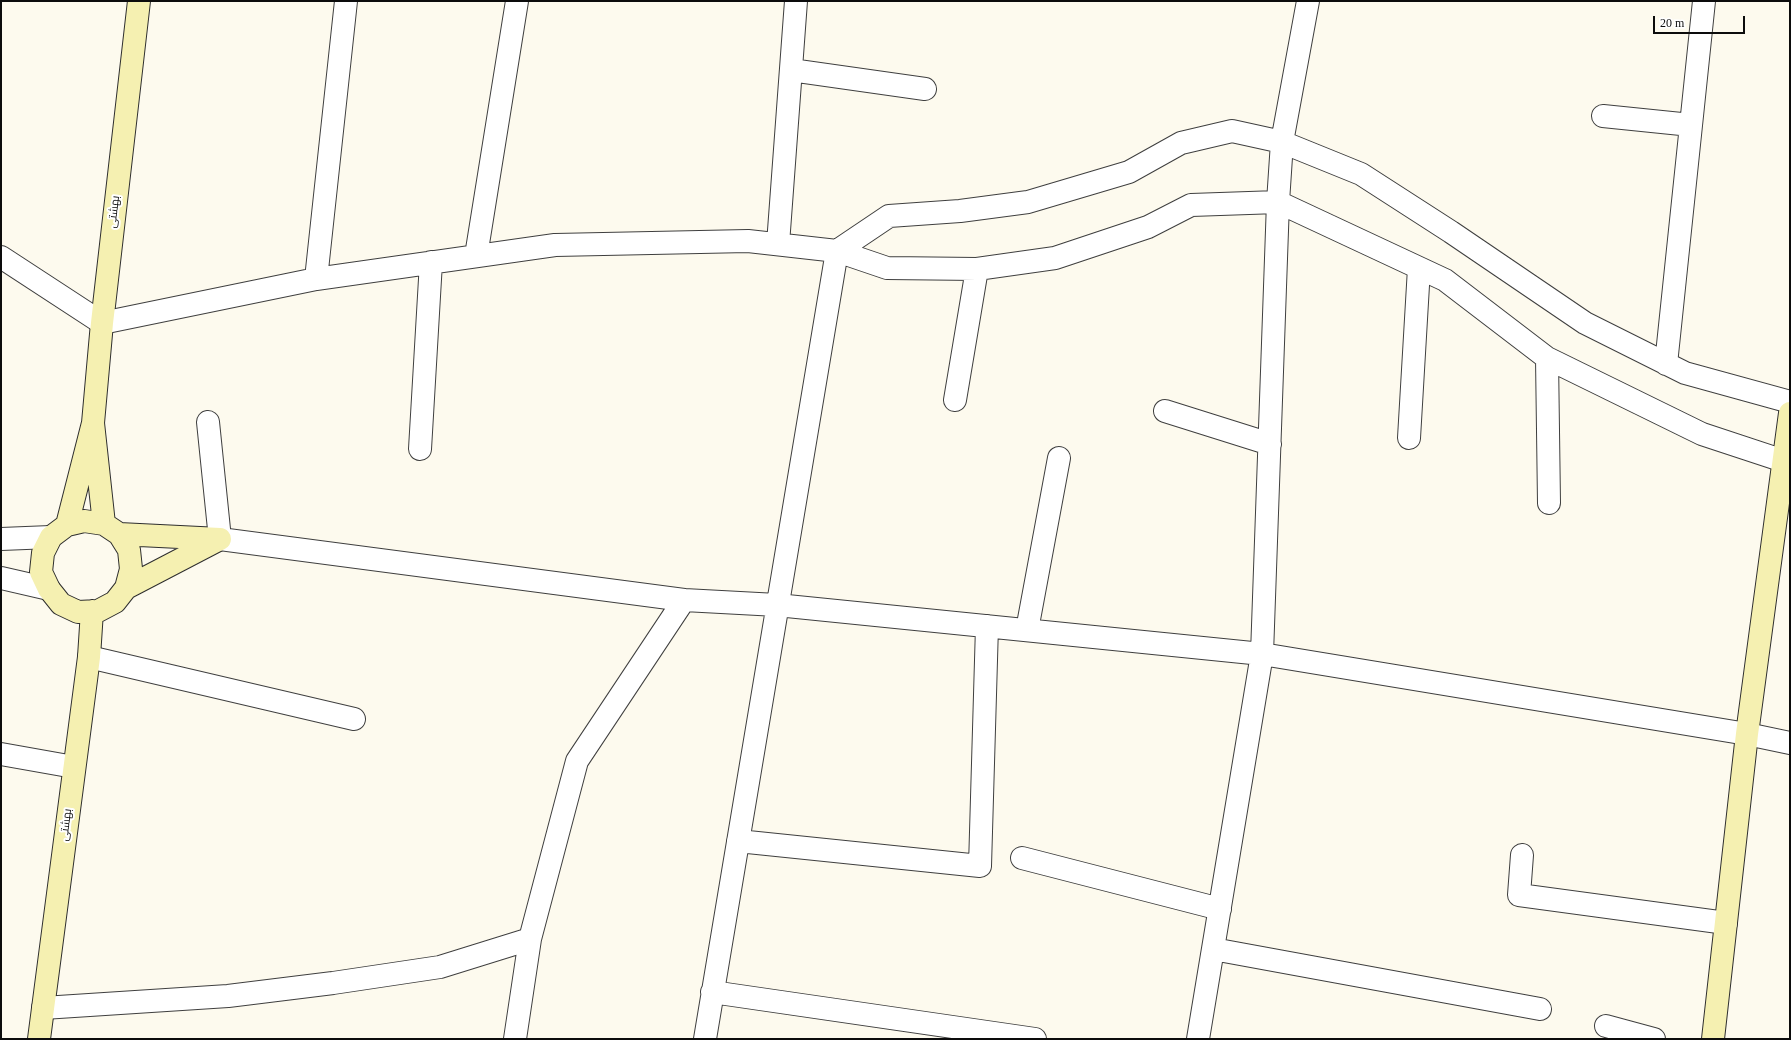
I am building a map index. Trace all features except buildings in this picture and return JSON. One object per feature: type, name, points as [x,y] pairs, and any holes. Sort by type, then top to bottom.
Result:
[{"type":"street","name":"بهشتی","points":[[93,423],[102,323],[140,1]]},
{"type":"street","points":[[316,279],[346,1]]},
{"type":"street","points":[[476,256],[517,1]]},
{"type":"street","points":[[778,244],[796,1]]},
{"type":"street","points":[[1198,1039],[1262,654],[1278,202],[1282,142],[1308,1]]},
{"type":"street","points":[[1666,364],[1704,1]]},
{"type":"street","points":[[791,70],[925,89]]},
{"type":"street","points":[[1603,116],[1691,125]]},
{"type":"street","points":[[705,1039],[837,252],[889,216],[960,211],[1028,202],[1129,172],[1181,143],[1232,131],[1282,142],[1361,174],[1451,232],[1585,323],[1666,364],[1685,373],[1790,402]]},
{"type":"street","points":[[1,257],[102,323],[316,279],[556,245],[748,241],[837,252],[887,268],[977,269],[1055,258],[1148,227],[1191,205],[1278,202],[1445,280],[1547,358],[1702,434],[1787,462]]},
{"type":"street","points":[[420,448],[431,262]]},
{"type":"street","points":[[1409,438],[1419,268]]},
{"type":"street","points":[[955,400],[977,269]]},
{"type":"street","points":[[1547,358],[1549,503]]},
{"type":"street","points":[[1165,411],[1270,444]]},
{"type":"street","points":[[1713,1039],[1747,734],[1787,462],[1790,413]]},
{"type":"street","points":[[208,422],[220,539]]},
{"type":"street","points":[[93,423],[111,529],[129,550],[131,569],[126,588],[115,602],[98,611],[78,612],[61,604],[49,589],[41,572],[43,553],[59,531],[93,423]]},
{"type":"street","points":[[1027,630],[1059,458]]},
{"type":"street","points":[[1,539],[59,531],[84,521],[111,529],[220,539],[684,600],[778,604],[1262,654],[1790,742]]},
{"type":"street","points":[[126,588],[220,539]]},
{"type":"street","points":[[1,578],[49,589]]},
{"type":"street","points":[[515,1039],[530,940],[577,761],[684,600]]},
{"type":"street","name":"بهشتی","points":[[39,1039],[89,657],[92,611]]},
{"type":"street","points":[[738,840],[980,866],[987,626]]},
{"type":"street","points":[[89,657],[354,720]]},
{"type":"street","points":[[1,754],[74,767]]},
{"type":"street","points":[[1522,855],[1519,894],[1726,924]]},
{"type":"street","points":[[1022,858],[1220,909]]},
{"type":"street","points":[[43,1008],[228,996],[333,983],[440,967],[530,940]]},
{"type":"street","points":[[1213,948],[1540,1009]]},
{"type":"street","points":[[712,992],[1035,1039]]},
{"type":"street","points":[[1606,1026],[1654,1039]]}]
